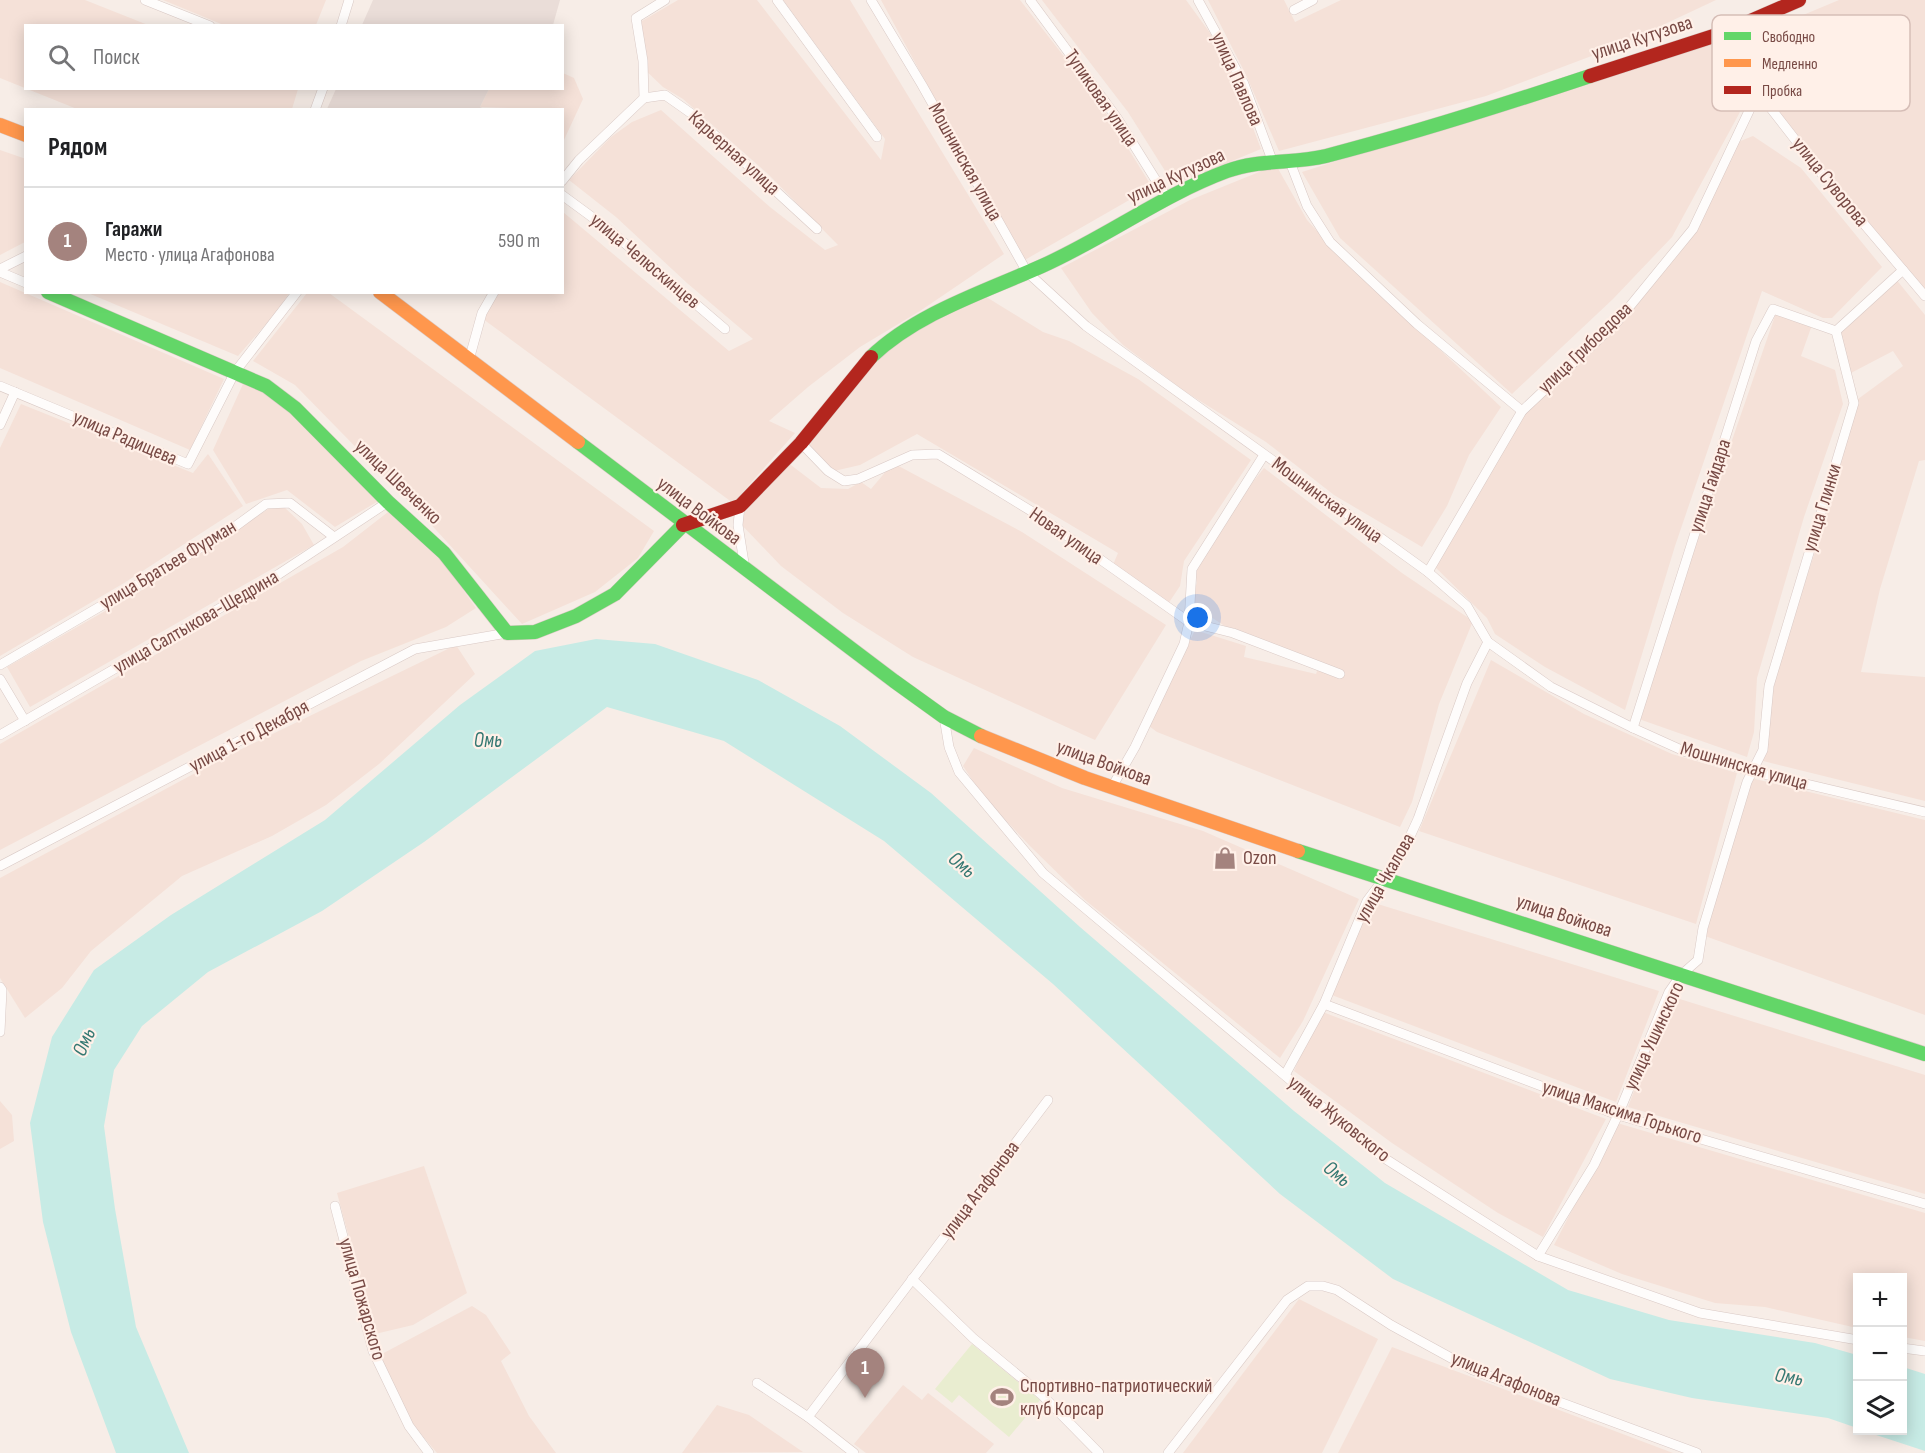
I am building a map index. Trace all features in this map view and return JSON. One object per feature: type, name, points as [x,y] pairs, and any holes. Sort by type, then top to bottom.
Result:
[{"type":"street","points":[[145,0],[205,24]]},
{"type":"street","points":[[342,24],[349,0]]},
{"type":"street","points":[[564,179],[579,160],[644,98],[643,61],[636,18],[665,0]]},
{"type":"street","points":[[777,0],[877,137]]},
{"type":"street","name":"Мошнинская улица","points":[[871,0],[922,85],[1027,272],[1086,326],[1428,572],[1467,606],[1488,642],[1551,687],[1686,752],[1751,771],[1925,812]]},
{"type":"street","name":"Тупиковая улица","points":[[1030,0],[1117,118],[1167,198]]},
{"type":"street","name":"улица Павлова","points":[[1198,0],[1244,84],[1272,160]]},
{"type":"street","points":[[1294,10],[1313,0]]},
{"type":"street","name":"улица Кутузова","points":[[1764,15],[1799,0]]},
{"type":"street","name":"улица Кутузова","points":[[684,524],[740,506],[801,443],[871,357],[891,338],[914,324],[1060,258],[1167,198],[1227,171],[1272,160],[1290,162],[1322,157],[1451,122],[1712,37]]},
{"type":"street","points":[[316,108],[322,90]]},
{"type":"street","name":"Карьерная улица","points":[[644,98],[665,95],[692,114],[817,229]]},
{"type":"street","name":"улица Грибоедова","points":[[1428,572],[1522,411],[1617,322],[1693,229],[1749,111]]},
{"type":"street","name":"улица Суворова","points":[[1773,111],[1825,178],[1925,296]]},
{"type":"street","points":[[0,125],[24,134]]},
{"type":"street","points":[[1290,162],[1307,206],[1330,242],[1417,324],[1522,411]]},
{"type":"street","name":"улица Челюскинцев","points":[[564,196],[607,228],[725,329]]},
{"type":"street","points":[[0,271],[24,257]]},
{"type":"street","points":[[1836,331],[1903,270]]},
{"type":"street","points":[[0,271],[24,282]]},
{"type":"street","name":"улица Шевченко","points":[[53,294],[266,386],[295,408],[388,502],[444,553],[507,633]]},
{"type":"street","points":[[235,372],[295,294]]},
{"type":"street","name":"улица Войкова","points":[[383,294],[745,570],[944,717],[998,745],[1112,787],[1382,879],[1925,1054]]},
{"type":"street","points":[[469,360],[482,313],[493,294]]},
{"type":"street","name":"улица Гайдара","points":[[1633,728],[1756,340],[1773,309],[1836,331]]},
{"type":"street","name":"улица Глинки","points":[[1751,771],[1763,750],[1769,686],[1854,403],[1836,331]]},
{"type":"street","name":"улица Радищева","points":[[0,386],[189,464],[235,372]]},
{"type":"street","points":[[0,424],[15,392]]},
{"type":"street","name":"Новая улица","points":[[801,443],[828,471],[843,481],[858,479],[912,455],[938,454],[1036,514],[1189,622],[1233,633],[1340,674]]},
{"type":"street","points":[[1112,787],[1135,747],[1184,644],[1189,622],[1192,569],[1264,455]]},
{"type":"street","name":"улица Салтыкова-Щедрина","points":[[0,735],[279,574],[388,502]]},
{"type":"street","name":"улица Братьев Фурман","points":[[0,665],[230,531],[266,504],[290,503],[334,537]]},
{"type":"street","points":[[740,506],[738,525],[745,570]]},
{"type":"street","points":[[507,633],[535,632],[576,616],[615,594],[684,524]]},
{"type":"street","name":"улица 1-го Декабря","points":[[0,866],[415,648],[507,633]]},
{"type":"street","name":"улица Чкалова","points":[[1284,1075],[1324,1004],[1367,901],[1401,856],[1418,819],[1467,683],[1488,642]]},
{"type":"street","points":[[0,679],[25,721]]},
{"type":"street","name":"улица Жуковского","points":[[944,717],[948,747],[959,772],[1043,873],[1381,1156],[1538,1256],[1700,1313],[1853,1339]]},
{"type":"street","name":"улица Ушинского","points":[[1538,1256],[1594,1165],[1669,992],[1681,975],[1698,960],[1703,928],[1751,771]]},
{"type":"street","points":[[0,1032],[1,988]]},
{"type":"street","name":"улица Максима Горького","points":[[1324,1004],[1618,1114],[1925,1204]]},
{"type":"street","name":"улица Агафонова","points":[[808,1417],[1048,1101]]},
{"type":"street","name":"улица Пожарского","points":[[335,1206],[373,1351],[409,1426],[429,1453]]},
{"type":"street","points":[[912,1279],[973,1338],[1042,1395],[1099,1453]]},
{"type":"street","name":"улица Агафонова","points":[[1168,1453],[1287,1300],[1308,1286],[1323,1286],[1337,1290],[1391,1325],[1473,1370],[1697,1453]]},
{"type":"street","points":[[1907,1348],[1925,1351]]},
{"type":"street","points":[[757,1383],[808,1417],[854,1453]]},
{"type":"shaded area","points":[[0,0],[85,0],[145,24],[24,24],[24,88],[0,78]]},
{"type":"shaded area","points":[[163,0],[326,0],[316,24],[221,24]]},
{"type":"shaded area","points":[[373,0],[560,0],[553,24],[362,24]]},
{"type":"shaded area","points":[[678,0],[757,0],[881,160],[885,139],[783,0],[850,0],[1004,254],[920,311],[860,347],[769,421],[795,433],[733,503],[483,319],[498,294],[564,294],[564,213],[729,351],[753,339],[687,283],[616,217],[569,180],[611,137],[632,122],[661,110],[770,207],[825,250],[838,245],[768,174],[683,99],[663,87],[641,66],[642,21]]},
{"type":"shaded area","points":[[881,0],[1020,0],[1098,100],[1152,187],[1023,261]]},
{"type":"shaded area","points":[[1042,0],[1186,0],[1210,33],[1234,78],[1261,149],[1174,185],[1128,112]]},
{"type":"shaded area","points":[[1208,0],[1284,0],[1295,22],[1341,0],[1716,0],[1618,46],[1486,96],[1279,151],[1246,75]]},
{"type":"shaded area","points":[[1839,0],[1925,0],[1925,296],[1777,111],[1910,111],[1910,15],[1803,15]]},
{"type":"shaded area","points":[[1712,43],[1712,111],[1740,112],[1672,237],[1613,299],[1512,394],[1340,238],[1302,172]]},
{"type":"shaded area","points":[[564,73],[574,78],[583,99],[564,140],[564,108],[480,107],[488,90],[564,90]]},
{"type":"shaded area","points":[[30,90],[298,90],[292,108],[75,108]]},
{"type":"shaded area","points":[[335,90],[488,90],[480,107],[482,108],[327,108]]},
{"type":"shaded area","points":[[1753,136],[1801,168],[1882,267],[1832,318],[1823,318],[1762,291],[1675,546],[1625,710],[1545,667],[1495,634],[1487,618],[1432,564],[1524,412],[1669,266],[1738,142]]},
{"type":"shaded area","points":[[0,150],[24,158],[24,243],[0,255]]},
{"type":"shaded area","points":[[1276,165],[1307,220],[1339,255],[1501,407],[1469,455],[1447,506],[1422,547],[1334,495],[1266,442],[1184,391],[1123,345],[1092,313],[1061,268],[1190,200]]},
{"type":"shaded area","points":[[1895,278],[1925,315],[1925,460],[1919,461],[1880,589],[1861,672],[1925,677],[1925,801],[1759,760],[1780,657],[1821,534],[1858,399],[1903,366],[1893,351],[1849,374],[1838,328]]},
{"type":"shaded area","points":[[0,282],[224,379],[190,450],[0,368]]},
{"type":"shaded area","points":[[90,294],[288,294],[279,309],[238,356]]},
{"type":"shaded area","points":[[306,294],[330,294],[654,531],[638,558],[595,592],[522,624],[426,519],[295,385],[253,361]]},
{"type":"shaded area","points":[[983,295],[1043,332],[1069,341],[1138,379],[1251,460],[1184,561],[1180,586],[1168,604],[1112,567],[1118,553],[917,434],[860,465],[834,471],[804,441],[902,335]]},
{"type":"shaded area","points":[[1776,313],[1812,325],[1801,356],[1835,370],[1843,404],[1804,517],[1757,678],[1754,732],[1747,757],[1636,718]]},
{"type":"shaded area","points":[[243,384],[265,391],[291,411],[380,500],[335,527],[287,490],[246,504],[213,450]]},
{"type":"shaded area","points":[[21,404],[193,473],[208,454],[243,506],[124,583],[0,656],[0,448]]},
{"type":"shaded area","points":[[787,462],[821,488],[848,489],[861,482],[871,489],[893,463],[1022,532],[1166,625],[1095,740],[913,657],[843,613],[781,566],[738,521]]},
{"type":"shaded area","points":[[1264,468],[1402,573],[1473,621],[1439,704],[1412,802],[1400,827],[1157,732],[1149,726],[1195,630],[1246,646],[1244,657],[1316,674],[1319,666],[1228,628],[1189,603],[1197,583],[1196,570],[1218,526]]},
{"type":"shaded area","points":[[273,506],[283,506],[302,524],[314,545],[30,707],[7,667],[142,590]]},
{"type":"shaded area","points":[[388,512],[444,563],[476,608],[446,627],[361,661],[0,850],[0,744],[343,547]]},
{"type":"shaded area","points":[[456,645],[475,674],[379,764],[326,805],[272,836],[182,876],[91,951],[62,988],[25,1018],[0,978],[0,878],[227,756]]},
{"type":"shaded area","points":[[1491,660],[1584,714],[1672,754],[1737,773],[1696,924],[1419,831]]},
{"type":"shaded area","points":[[974,748],[1062,788],[1203,831],[1359,899],[1303,1021],[1280,1058],[1085,900],[1029,845],[983,796],[963,766]]},
{"type":"shaded area","points":[[1751,778],[1925,820],[1925,1015],[1705,936]]},
{"type":"shaded area","points":[[1368,901],[1659,991],[1616,1102],[1329,994]]},
{"type":"shaded area","points":[[1670,996],[1925,1075],[1925,1194],[1628,1107]]},
{"type":"shaded area","points":[[1320,1011],[1606,1119],[1543,1237],[1498,1213],[1392,1143],[1294,1071]]},
{"type":"shaded area","points":[[0,1101],[12,1115],[14,1141],[0,1149]]},
{"type":"shaded area","points":[[1617,1123],[1925,1213],[1925,1341],[1907,1338],[1907,1273],[1853,1273],[1853,1327],[1765,1307],[1715,1303],[1622,1274],[1554,1245]]},
{"type":"shaded area","points":[[424,1166],[467,1293],[413,1325],[375,1334],[337,1193]]},
{"type":"shaded area","points":[[1299,1299],[1378,1339],[1322,1453],[1183,1453]]},
{"type":"shaded area","points":[[472,1306],[486,1315],[511,1353],[501,1361],[529,1416],[556,1453],[437,1453],[415,1427],[382,1372],[380,1355]]},
{"type":"shaded area","points":[[1392,1347],[1673,1453],[1338,1453]]},
{"type":"shaded area","points":[[903,1385],[922,1400],[928,1393],[994,1444],[986,1453],[866,1453],[854,1444]]},
{"type":"shaded area","points":[[717,1405],[749,1415],[803,1452],[682,1453]]},
{"type":"green space","points":[[972,1344],[1040,1400],[1009,1437],[959,1395],[952,1403],[935,1389]]},
{"type":"water","name":"Омь","points":[[596,639],[655,644],[758,680],[840,726],[931,793],[1080,927],[1294,1111],[1385,1183],[1568,1290],[1669,1320],[1815,1343],[1853,1354],[1853,1427],[1828,1418],[1692,1398],[1610,1379],[1393,1279],[1280,1194],[1053,984],[884,841],[724,741],[607,707],[424,842],[322,911],[208,972],[142,1026],[114,1070],[104,1126],[115,1209],[136,1327],[189,1453],[116,1453],[71,1332],[43,1222],[30,1123],[52,1037],[94,970],[171,915],[325,820],[460,705],[535,651]]},
{"type":"water","points":[[1907,1368],[1925,1374],[1925,1451],[1876,1435],[1907,1435]]},
{"type":"traffic: fast","points":[[871,357],[909,328],[930,316],[1065,255],[1180,192],[1227,171],[1264,163],[1326,156],[1393,138],[1590,76]]},
{"type":"traffic: fast","points":[[53,294],[266,386],[295,408],[388,502],[444,553],[507,633],[535,632],[576,616],[615,594],[683,525]]},
{"type":"traffic: fast","points":[[578,442],[894,681],[944,717],[981,736]]},
{"type":"traffic: fast","points":[[1298,851],[1925,1054]]},
{"type":"traffic: slow","points":[[0,125],[24,134]]},
{"type":"traffic: slow","points":[[383,294],[578,442]]},
{"type":"traffic: slow","points":[[981,736],[1085,778],[1298,851]]},
{"type":"traffic: jam","points":[[1764,15],[1799,0]]},
{"type":"traffic: jam","points":[[1590,76],[1712,37]]},
{"type":"traffic: jam","points":[[683,525],[740,506],[801,443],[871,357]]},
{"type":"place","name":"Ozon","points":[[1225,858]]},
{"type":"place","name":"Спортивно-патриотический клуб Корсар","points":[[1002,1397]]},
{"type":"place","name":"Гаражи","points":[[865,1398]]}]
